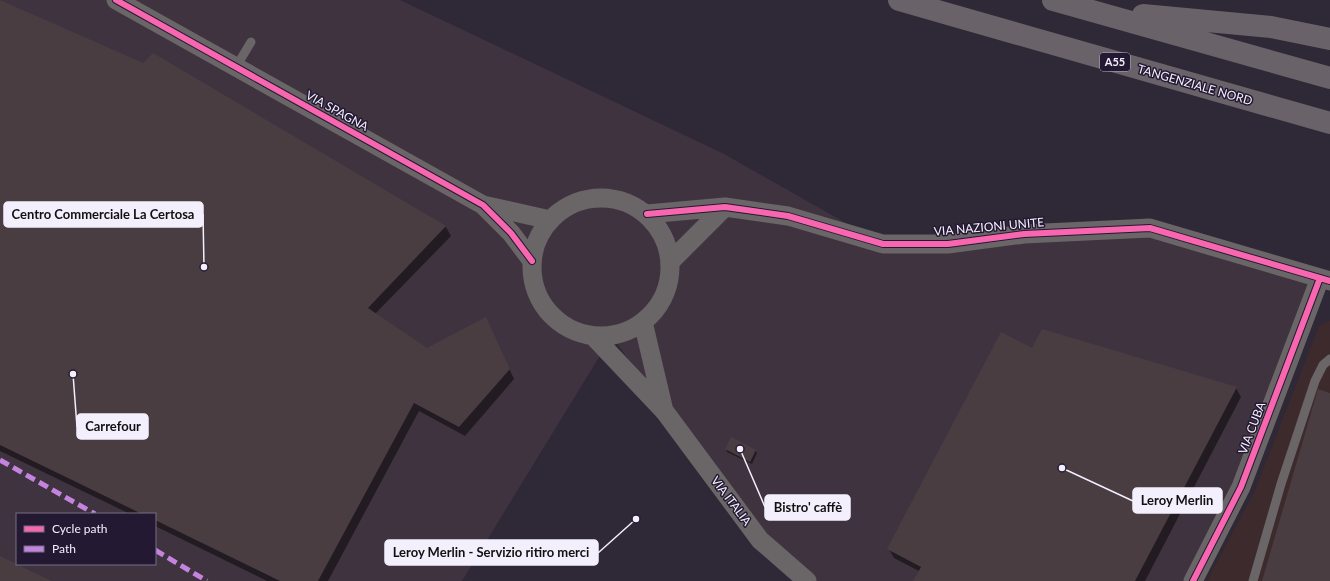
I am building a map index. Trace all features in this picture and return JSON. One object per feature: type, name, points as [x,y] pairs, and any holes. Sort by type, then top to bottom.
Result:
[{"type":"highway","name":"TANGENZIALE NORD","points":[[899,0],[1330,123]]},
{"type":"highway","points":[[1053,0],[1330,78]]},
{"type":"highway","points":[[1086,9],[1271,27],[1330,39]]},
{"type":"street","name":"VIA SPAGNA","points":[[116,0],[483,205],[511,233],[532,260]]},
{"type":"street","points":[[608,197],[628,203],[647,214],[661,231],[670,252],[671,275],[665,297],[652,316],[633,329],[612,336],[594,337],[576,332],[560,324],[544,306],[534,285],[532,260],[538,237],[550,220],[566,206],[586,199],[608,197]]},
{"type":"street","name":"VIA SPAGNA","points":[[483,205],[550,220]]},
{"type":"street","points":[[670,262],[725,207]]},
{"type":"street","name":"VIA NAZIONI UNITE","points":[[647,214],[725,207],[788,216],[883,244],[948,244],[1024,234],[1150,228],[1325,279]]},
{"type":"street","name":"VIA CUBA","points":[[1193,581],[1241,487],[1325,279]]},
{"type":"street","name":"VIA ITALIA","points":[[643,322],[664,412]]},
{"type":"street","name":"VIA ITALIA","points":[[594,337],[664,412],[760,540],[807,581]]},
{"type":"lane","points":[[236,67],[251,42]]},
{"type":"lane","points":[[1253,581],[1281,484],[1315,381],[1323,365],[1330,358]]},
{"type":"shaded area","points":[[0,0],[400,0],[724,154],[883,244],[1150,228],[1320,278],[1193,581],[807,581],[665,412],[612,336],[462,581],[0,581]]},
{"type":"shaded area","points":[[1330,320],[1330,581],[1207,581],[1255,490],[1319,326]]},
{"type":"building","points":[[0,0],[143,63],[153,53],[446,226],[368,308],[427,348],[486,317],[510,369],[459,427],[414,403],[318,581],[280,581],[156,520],[156,513],[140,513],[0,445]]},
{"type":"building","points":[[1042,329],[1237,387],[1135,581],[913,581],[921,567],[887,549],[1001,332],[1032,348]]},
{"type":"building","points":[[1318,389],[1330,393],[1330,581],[1262,581]]},
{"type":"building","points":[[731,437],[756,450],[750,462],[725,449]]},
{"type":"building","points":[[0,556],[51,581],[0,581]]},
{"type":"marked path","points":[[0,460],[93,513]]},
{"type":"marked path","points":[[156,551],[207,581]]},
{"type":"cycle path","points":[[116,0],[483,205],[511,233],[532,261]]},
{"type":"cycle path","points":[[647,214],[725,207],[788,216],[883,244],[948,244],[1024,234],[1150,228],[1330,281]]},
{"type":"cycle path","points":[[1193,581],[1241,487],[1320,278]]},
{"type":"place","name":"Centro Commerciale La Certosa","points":[[204,267]]},
{"type":"place","name":"Carrefour","points":[[73,374]]},
{"type":"place","name":"Bistro' caffè","points":[[740,449]]},
{"type":"place","name":"Leroy Merlin","points":[[1062,468]]},
{"type":"place","name":"Leroy Merlin - Servizio ritiro merci","points":[[636,519]]}]
